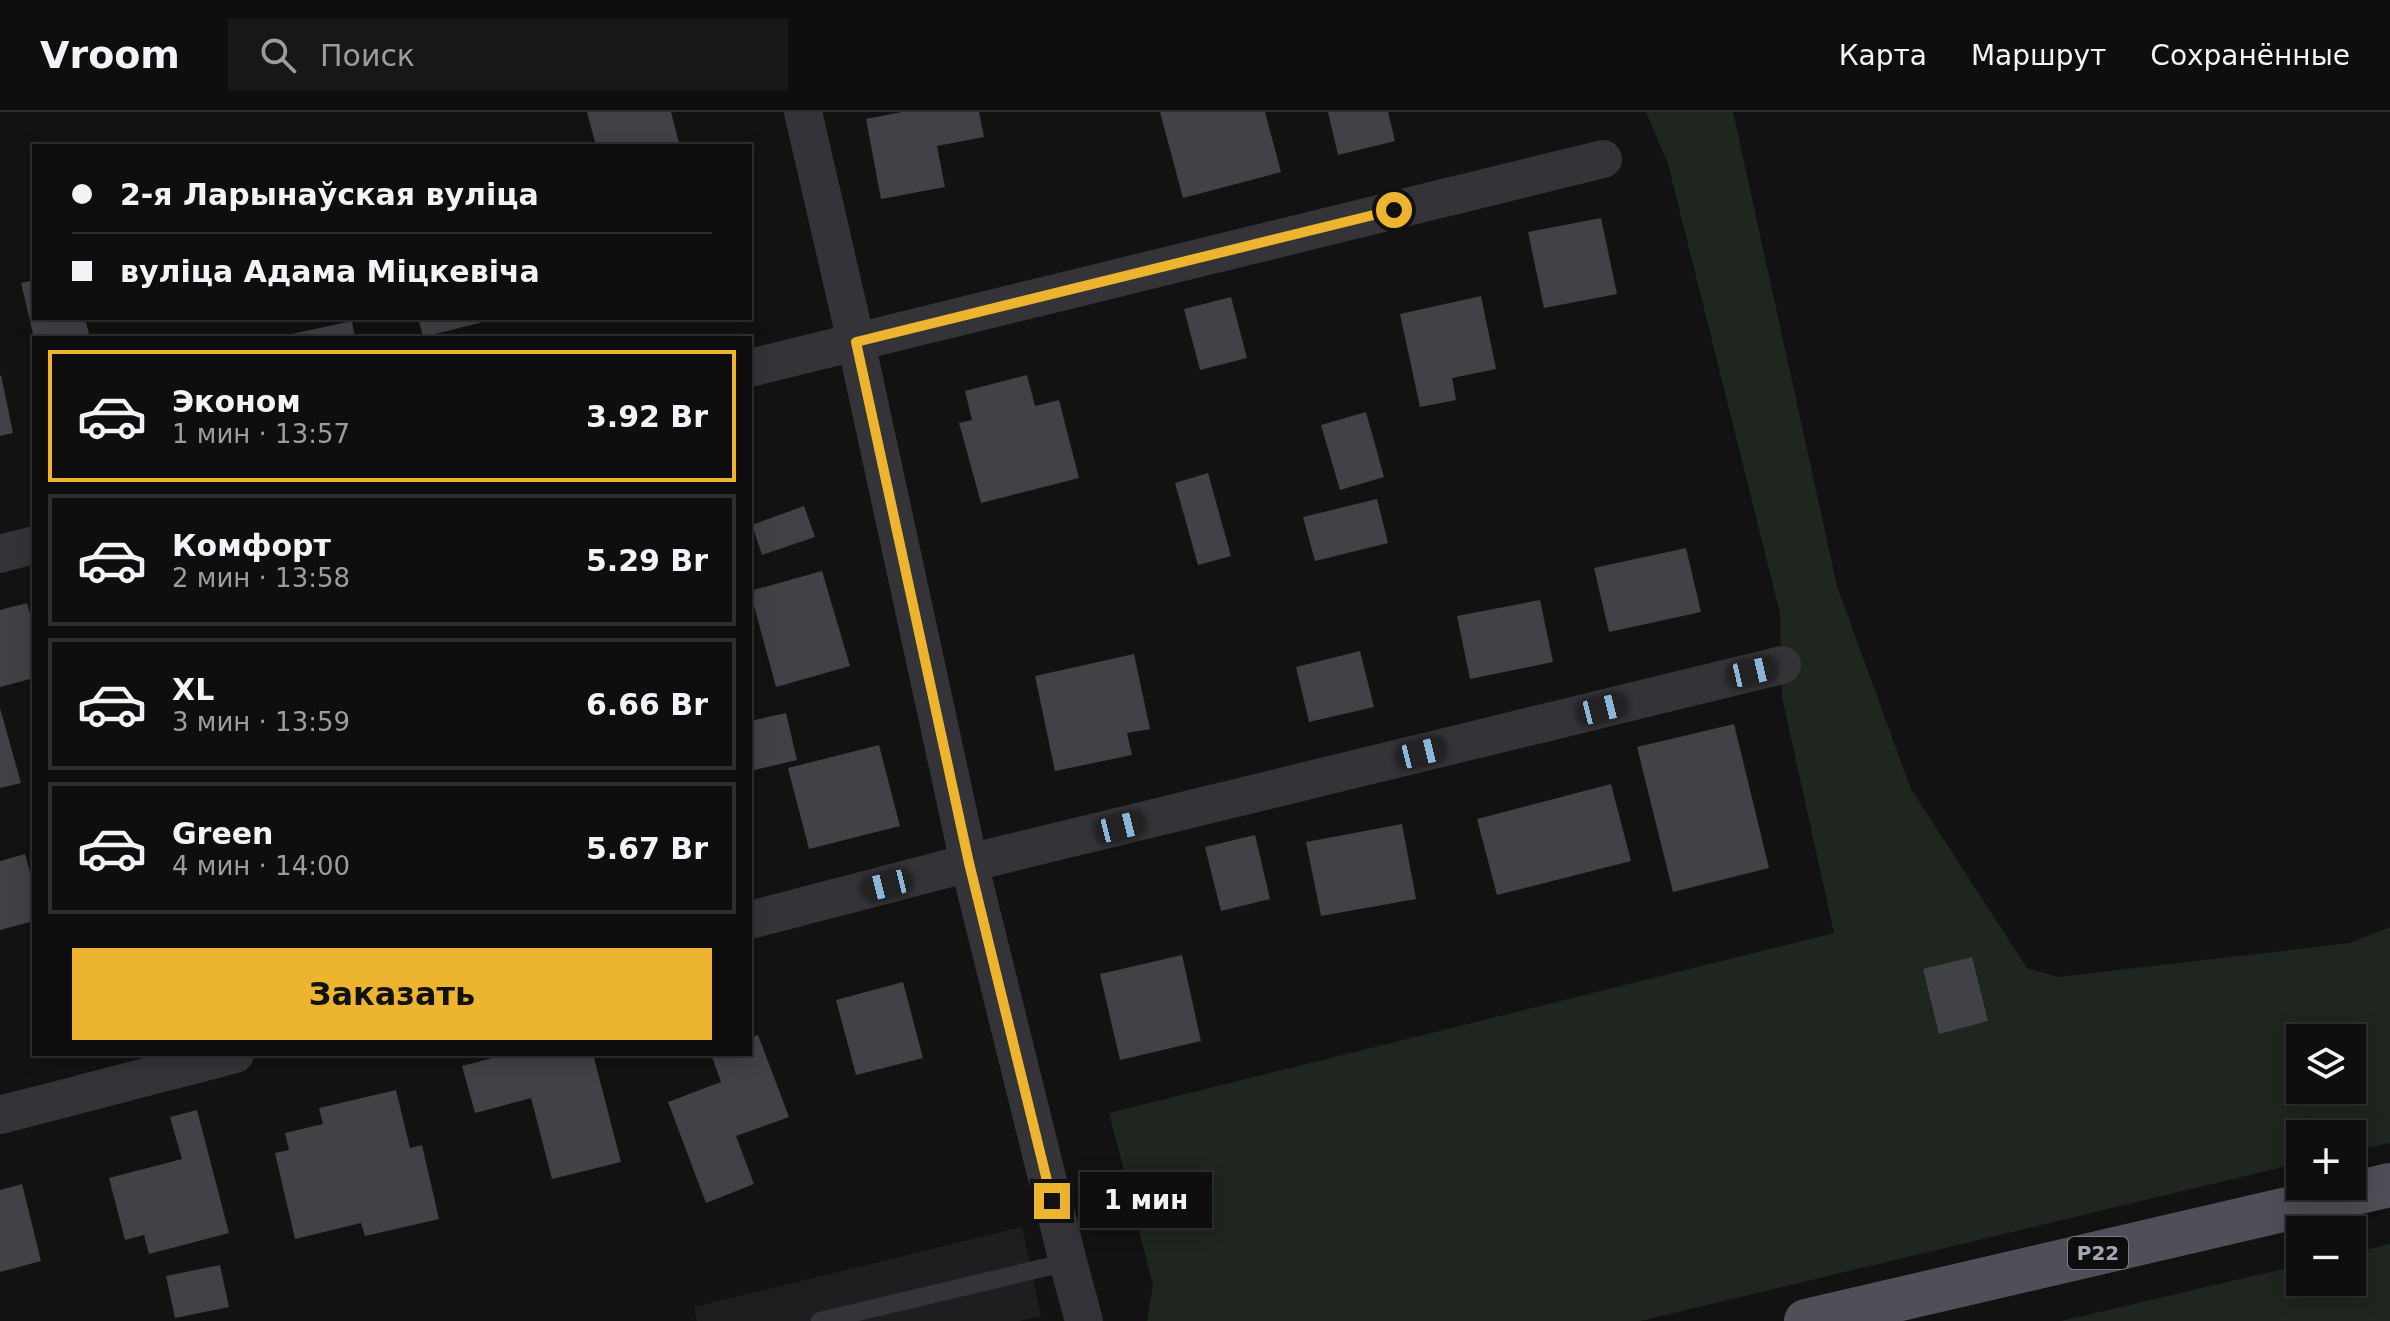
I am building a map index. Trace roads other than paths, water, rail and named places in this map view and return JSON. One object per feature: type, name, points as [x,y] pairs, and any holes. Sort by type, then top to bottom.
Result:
[{"type":"main road","name":"Р22","points":[[1806,1321],[2390,1185]]},
{"type":"street","points":[[803,112],[969,863],[1084,1321]]},
{"type":"street","points":[[752,368],[1603,159]]},
{"type":"street","points":[[0,554],[32,546]]},
{"type":"street","points":[[752,919],[969,863],[1782,665]]},
{"type":"street","points":[[0,1115],[227,1056]]},
{"type":"lane","points":[[820,1321],[1068,1262]]}]
